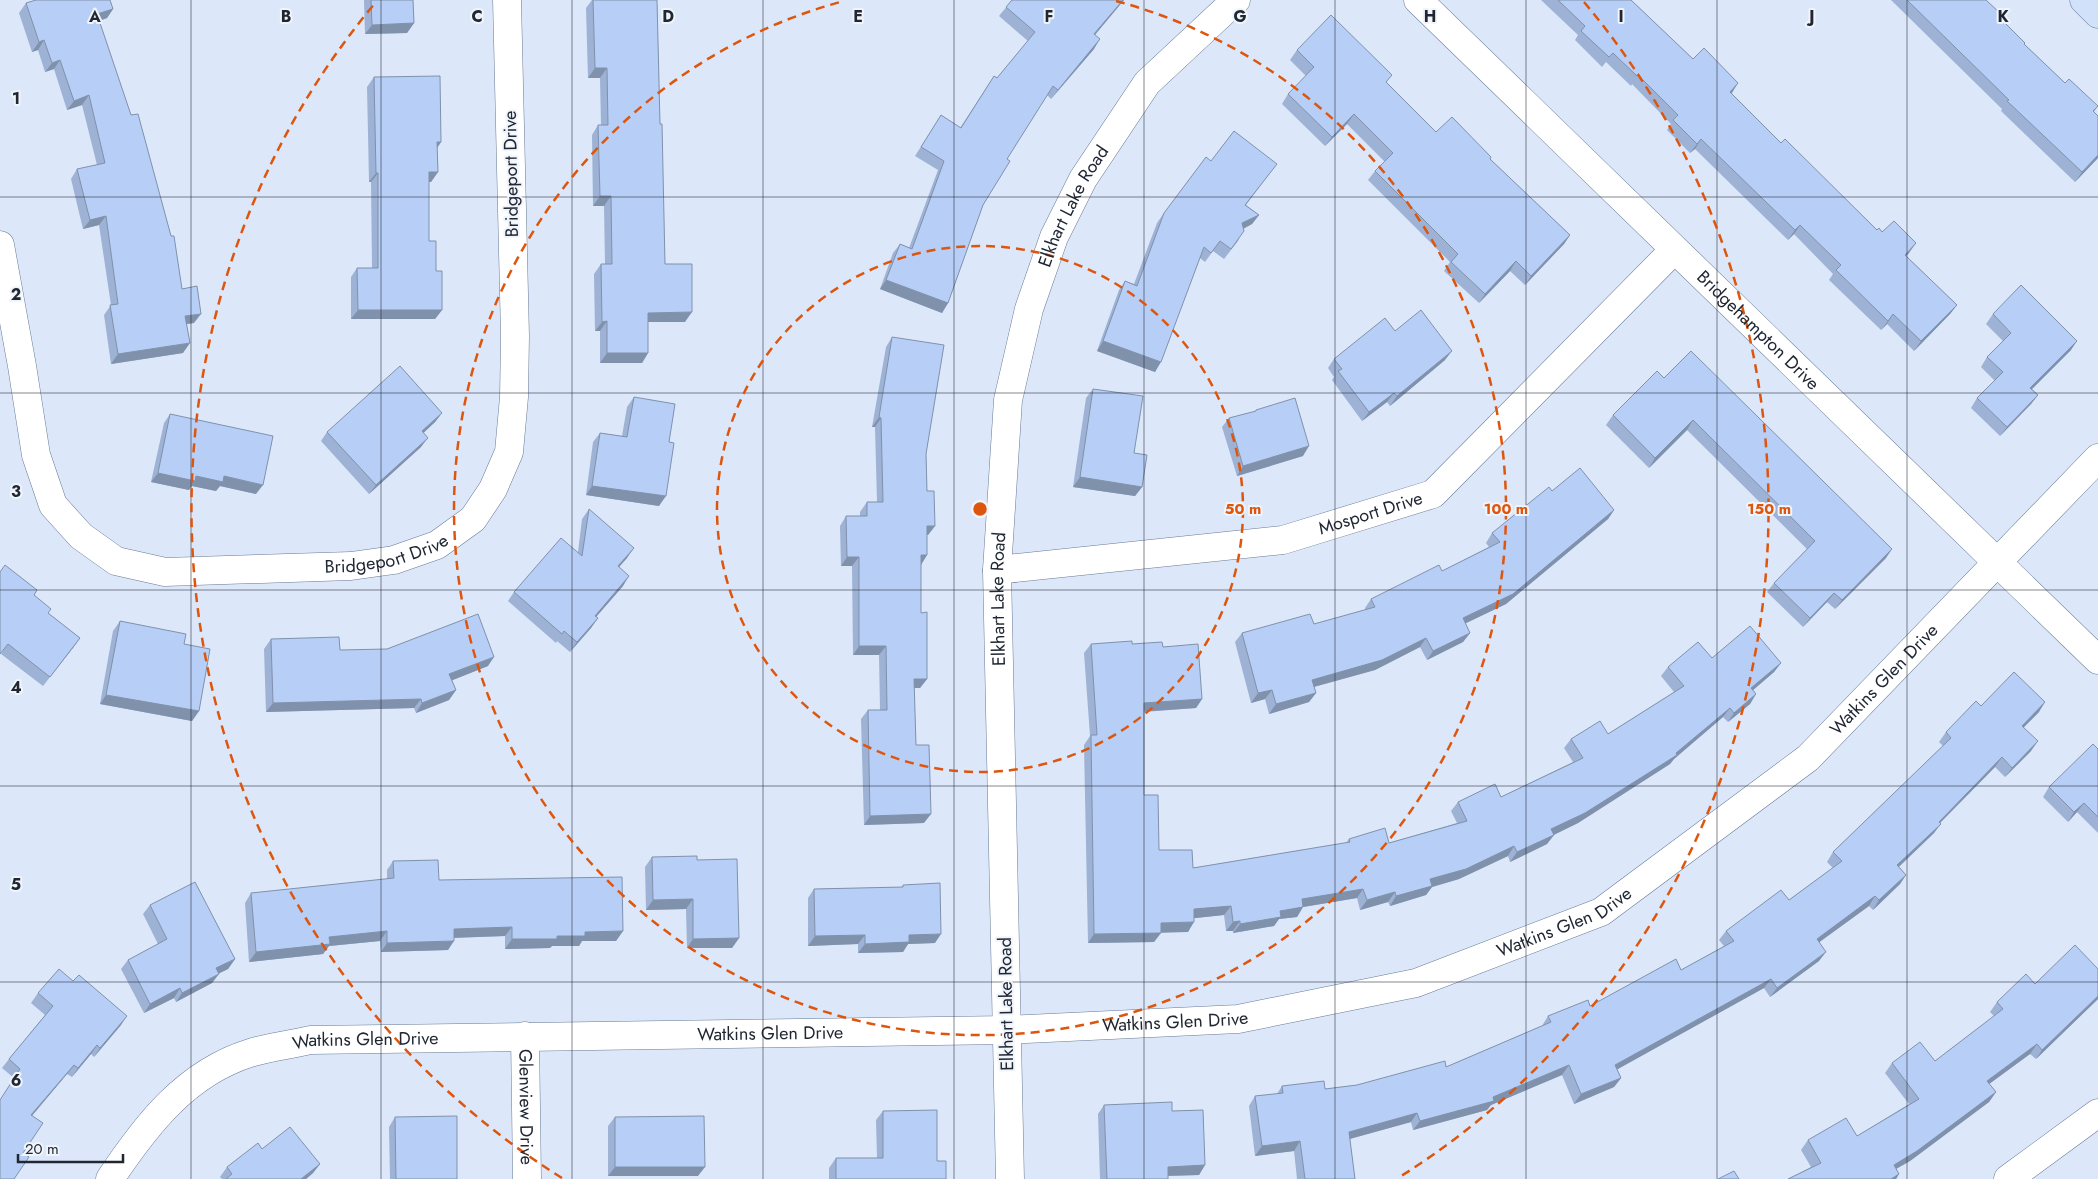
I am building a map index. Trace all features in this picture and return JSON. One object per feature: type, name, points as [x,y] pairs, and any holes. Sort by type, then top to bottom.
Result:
[{"type":"main road","points":[[2084,0],[2098,14]]},
{"type":"street","name":"Bridgeport Drive","points":[[0,245],[36,455],[53,505],[81,536],[116,561],[165,572],[351,566],[394,560],[437,545],[472,519],[492,489],[509,452],[514,397],[515,336],[506,0]]},
{"type":"street","name":"Elkhart Lake Road","points":[[1010,1179],[997,570],[1008,400],[1029,309],[1054,237],[1083,180],[1147,83],[1236,0]]},
{"type":"street","name":"Bridgehampton Drive","points":[[1418,0],[2098,660]]},
{"type":"street","name":"Mosport Drive","points":[[997,570],[1283,540],[1433,494],[1674,250]]},
{"type":"street","name":"Watkins Glen Drive","points":[[110,1179],[165,1106],[211,1070],[250,1053],[310,1040],[1007,1030],[1238,1019],[1416,983],[1601,912],[1808,758],[2098,458]]},
{"type":"street","name":"Glenview Drive","points":[[524,1036],[527,1179]]},
{"type":"street","points":[[2008,1179],[2098,1113]]},
{"type":"building","points":[[36,0],[110,0],[113,9],[97,14],[131,115],[138,114],[171,236],[174,236],[182,289],[197,286],[201,314],[185,316],[190,343],[118,354],[110,305],[118,304],[106,216],[90,220],[77,169],[105,163],[89,95],[74,101],[60,60],[52,63],[44,40],[39,42],[26,3]]},
{"type":"building","points":[[371,0],[413,0],[414,23],[372,25]]},
{"type":"building","points":[[593,0],[657,0],[665,264],[692,264],[692,312],[648,313],[648,353],[607,353],[607,321],[602,322],[601,264],[612,264],[611,196],[600,196],[598,125],[608,125],[607,68],[595,68]]},
{"type":"building","points":[[1012,0],[1123,0],[1094,34],[1100,39],[1058,90],[1053,86],[1007,159],[1010,161],[983,205],[948,303],[886,280],[900,244],[912,249],[944,161],[921,147],[941,115],[961,128],[994,76],[997,78],[1035,32],[1006,7]]},
{"type":"building","points":[[1558,0],[1631,0],[1693,59],[1704,48],[1738,83],[1730,92],[1781,143],[1785,139],[1877,230],[1879,228],[1882,232],[1894,221],[1916,243],[1905,255],[1957,305],[1921,341],[1893,314],[1888,321],[1836,270],[1841,265],[1800,225],[1795,230],[1701,139],[1697,144],[1673,120],[1678,115],[1613,53],[1609,57],[1581,31],[1585,26]]},
{"type":"building","points":[[1907,0],[1986,0],[2001,14],[1999,17],[2024,44],[2065,83],[2069,79],[2098,106],[2093,111],[2098,116],[2098,155],[2082,172],[2007,101],[2009,100]]},
{"type":"building","points":[[1331,15],[1392,75],[1386,82],[1436,132],[1452,117],[1491,157],[1490,159],[1570,235],[1531,276],[1516,261],[1485,294],[1451,262],[1458,254],[1375,171],[1393,153],[1354,114],[1332,137],[1288,94],[1314,67],[1297,50]]},
{"type":"building","points":[[440,76],[441,142],[437,142],[438,172],[429,172],[429,241],[436,241],[436,271],[442,271],[442,310],[358,310],[357,268],[378,268],[378,173],[376,173],[374,77]]},
{"type":"building","points":[[1234,131],[1277,164],[1245,205],[1259,215],[1242,223],[1244,231],[1231,249],[1220,241],[1211,253],[1204,247],[1161,362],[1103,341],[1125,281],[1137,286],[1164,213],[1206,157],[1211,161]]},
{"type":"building","points":[[2021,285],[2077,341],[2030,388],[2038,395],[2007,427],[1977,398],[2003,372],[1987,357],[2011,333],[1993,314]]},
{"type":"building","points":[[1421,310],[1452,351],[1397,396],[1394,393],[1369,412],[1338,371],[1342,369],[1334,359],[1385,318],[1395,331]]},
{"type":"building","points":[[892,337],[944,345],[926,454],[927,491],[934,491],[935,526],[927,526],[927,555],[921,555],[921,613],[927,612],[927,679],[914,679],[916,745],[929,745],[931,814],[870,816],[868,710],[887,710],[886,646],[859,646],[859,557],[847,557],[846,516],[867,516],[867,502],[883,502],[881,418],[879,417]]},
{"type":"building","points":[[1691,351],[1892,549],[1842,600],[1834,593],[1810,618],[1774,583],[1815,541],[1693,420],[1655,458],[1613,415],[1657,371],[1664,378]]},
{"type":"building","points":[[400,366],[442,413],[422,431],[428,438],[376,485],[327,432]]},
{"type":"building","points":[[1093,389],[1143,396],[1134,453],[1147,455],[1142,487],[1080,477]]},
{"type":"building","points":[[634,397],[675,404],[669,442],[674,443],[666,496],[592,486],[600,433],[627,437]]},
{"type":"building","points":[[1295,398],[1309,446],[1243,466],[1229,418]]},
{"type":"building","points":[[170,414],[273,436],[263,485],[224,476],[223,482],[196,476],[195,481],[158,473]]},
{"type":"building","points":[[1580,468],[1614,510],[1513,594],[1463,618],[1470,633],[1433,651],[1426,638],[1382,660],[1312,680],[1316,693],[1276,704],[1272,690],[1258,693],[1242,633],[1310,614],[1314,624],[1375,607],[1371,599],[1439,565],[1442,571],[1500,542],[1492,533],[1549,487],[1552,491]]},
{"type":"building","points":[[589,509],[634,548],[618,566],[629,576],[595,616],[598,618],[577,642],[564,631],[562,634],[514,592],[561,538],[582,556]]},
{"type":"building","points":[[5,565],[37,590],[34,595],[51,609],[48,613],[80,638],[50,677],[8,644],[0,654],[0,572]]},
{"type":"building","points":[[478,614],[494,657],[449,674],[456,690],[422,703],[421,699],[273,703],[271,639],[339,637],[340,650],[387,649]]},
{"type":"building","points":[[120,621],[186,634],[184,644],[210,649],[199,711],[106,695]]},
{"type":"building","points":[[1750,626],[1781,663],[1751,688],[1756,694],[1734,713],[1730,708],[1676,753],[1677,755],[1585,813],[1551,829],[1554,835],[1517,852],[1514,846],[1466,869],[1430,879],[1432,886],[1396,896],[1395,892],[1367,900],[1363,889],[1302,899],[1303,907],[1280,911],[1281,917],[1240,924],[1240,921],[1233,922],[1231,906],[1194,909],[1194,922],[1161,923],[1161,933],[1094,934],[1091,735],[1097,735],[1091,644],[1132,641],[1132,644],[1162,642],[1163,647],[1198,644],[1202,699],[1144,703],[1144,795],[1158,795],[1159,850],[1192,850],[1193,868],[1350,842],[1349,839],[1385,828],[1389,843],[1467,821],[1458,802],[1495,784],[1501,797],[1583,758],[1571,739],[1600,721],[1608,734],[1684,686],[1668,667],[1698,642],[1712,658]]},
{"type":"building","points":[[2014,672],[2045,702],[2022,726],[2038,741],[2012,768],[2002,757],[1939,822],[1941,824],[1897,865],[1906,875],[1879,900],[1875,896],[1817,939],[1826,952],[1777,988],[1771,979],[1615,1065],[1621,1078],[1581,1094],[1569,1065],[1493,1097],[1494,1101],[1420,1121],[1417,1113],[1349,1132],[1355,1179],[1305,1179],[1300,1141],[1262,1146],[1255,1096],[1283,1093],[1282,1086],[1324,1081],[1325,1089],[1357,1085],[1445,1061],[1446,1067],[1551,1022],[1548,1016],[1588,1000],[1590,1006],[1676,959],[1681,970],[1734,941],[1726,931],[1781,890],[1789,900],[1842,861],[1833,852],[1951,738],[1946,732],[1976,701],[1981,706]]},
{"type":"building","points":[[2093,744],[2098,749],[2098,817],[2084,803],[2074,812],[2049,787]]},
{"type":"building","points":[[697,856],[697,860],[737,859],[739,938],[693,939],[693,899],[653,900],[652,857]]},
{"type":"building","points":[[438,860],[439,880],[622,877],[623,931],[585,932],[585,936],[557,936],[557,939],[512,939],[512,927],[454,929],[454,941],[387,943],[387,931],[329,937],[330,944],[256,952],[251,893],[394,878],[393,861]]},
{"type":"building","points":[[195,882],[235,959],[216,968],[219,974],[182,993],[180,988],[150,1004],[128,960],[167,939],[150,905]]},
{"type":"building","points":[[940,883],[941,934],[909,935],[909,942],[865,944],[865,935],[815,936],[814,889],[903,887],[903,885]]},
{"type":"building","points":[[2075,945],[2098,969],[2098,996],[2042,1050],[2037,1044],[1987,1081],[1996,1092],[1917,1151],[1894,1165],[1899,1174],[1891,1179],[1788,1179],[1821,1163],[1808,1140],[1846,1118],[1857,1136],[1919,1099],[1892,1063],[1920,1042],[1935,1061],[2003,1009],[1997,1002],[2026,974],[2035,984]]},
{"type":"building","points":[[59,969],[73,981],[79,975],[127,1016],[100,1048],[97,1045],[78,1068],[74,1065],[31,1115],[43,1123],[23,1153],[29,1157],[14,1179],[0,1179],[0,1100],[20,1069],[9,1059],[53,1006],[38,993]]},
{"type":"building","points":[[1172,1102],[1172,1111],[1203,1110],[1205,1165],[1168,1167],[1168,1179],[1107,1179],[1104,1105]]},
{"type":"building","points":[[937,1110],[937,1161],[946,1161],[946,1179],[836,1179],[836,1158],[883,1158],[883,1111]]},
{"type":"building","points":[[457,1116],[457,1179],[396,1179],[395,1117]]},
{"type":"building","points":[[704,1116],[705,1167],[615,1167],[615,1117]]},
{"type":"building","points":[[290,1127],[320,1164],[301,1179],[226,1179],[232,1174],[227,1167],[258,1143],[262,1149]]},
{"type":"building","points":[[1734,1171],[1739,1179],[1718,1179]]}]
